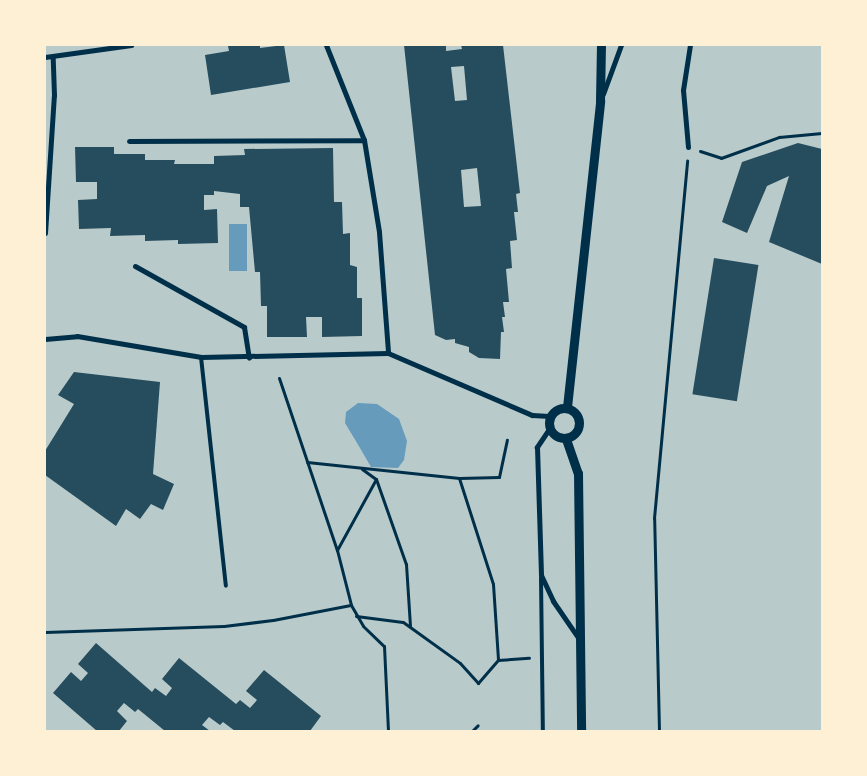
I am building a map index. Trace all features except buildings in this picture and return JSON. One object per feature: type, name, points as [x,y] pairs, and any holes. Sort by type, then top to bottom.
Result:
[{"type":"street","points":[[45,57],[131,45]]},
{"type":"street","points":[[326,45],[364,140],[379,232],[388,353]]},
{"type":"street","points":[[567,407],[600,101],[601,45]]},
{"type":"street","points":[[600,101],[621,45]]},
{"type":"street","points":[[688,147],[683,90],[690,45]]},
{"type":"street","points":[[45,233],[54,95],[53,57]]},
{"type":"street","points":[[129,140],[364,140]]},
{"type":"street","points":[[135,266],[244,327],[249,358]]},
{"type":"street","points":[[45,339],[77,336],[201,357],[249,358],[388,353],[532,416],[549,416],[556,409],[567,407],[576,413],[580,423],[576,433],[566,439],[556,437],[549,429]]},
{"type":"street","points":[[549,416],[549,429],[537,447],[541,575],[553,601],[580,641]]},
{"type":"street","points":[[566,439],[578,473],[580,731]]},
{"type":"lane","points":[[201,357],[226,586]]},
{"type":"lane","points":[[541,575],[543,731]]},
{"type":"path","points":[[659,731],[654,518],[688,147],[721,158],[779,137],[822,133]]},
{"type":"path","points":[[279,378],[337,550],[350,605],[355,616],[384,646],[388,731]]},
{"type":"path","points":[[308,462],[459,478],[499,477],[507,440]]},
{"type":"path","points":[[361,467],[376,479],[406,564],[410,626]]},
{"type":"path","points":[[459,478],[492,584],[498,660]]},
{"type":"path","points":[[337,550],[376,479]]},
{"type":"path","points":[[45,632],[224,626],[273,620],[350,605]]},
{"type":"path","points":[[355,616],[403,622],[460,663],[478,683],[498,660],[542,656]]},
{"type":"path","points":[[472,731],[478,725]]},
{"type":"shaded area","points":[[45,45],[822,45],[822,731],[45,731]]},
{"type":"water","points":[[229,224],[247,224],[247,271],[229,271]]},
{"type":"water","points":[[358,403],[377,404],[399,419],[407,441],[404,460],[398,468],[371,467],[345,423],[346,412]]}]
